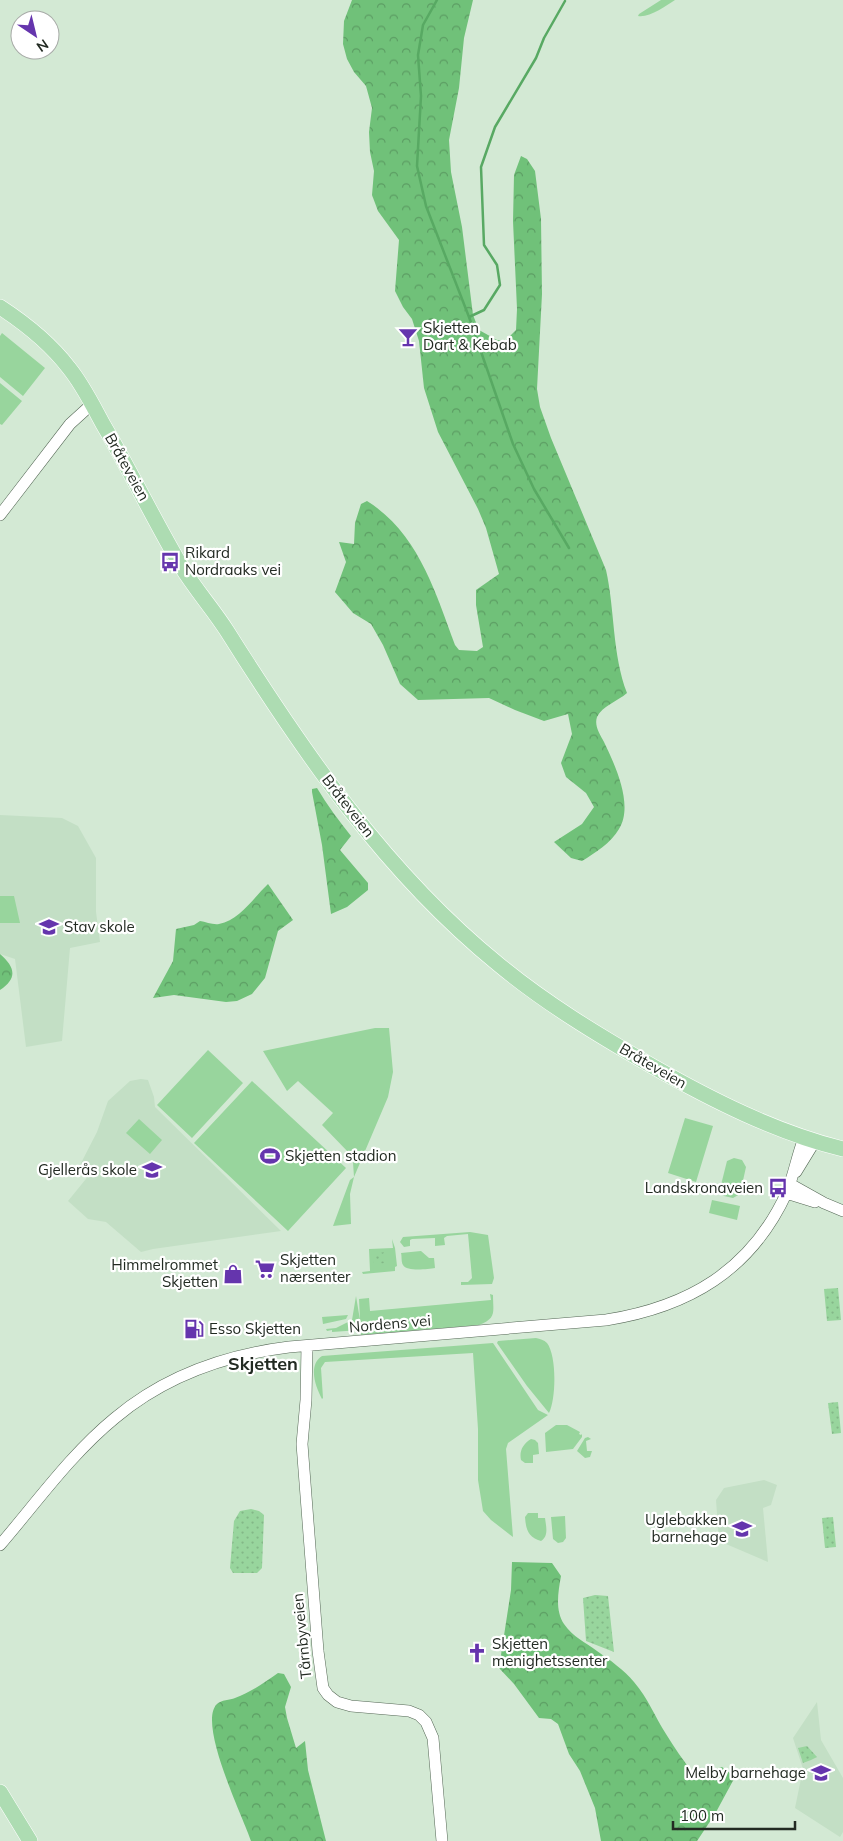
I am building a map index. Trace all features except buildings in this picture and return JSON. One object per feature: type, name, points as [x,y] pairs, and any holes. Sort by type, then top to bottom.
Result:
[{"type":"main road","name":"Bråteveien","points":[[0,307],[28,326],[71,370],[92,404],[182,566],[284,718],[361,824],[435,906],[505,971],[552,1005],[599,1035],[713,1100],[810,1139],[843,1149]]},
{"type":"main road","points":[[0,1792],[30,1841]]},
{"type":"street","points":[[0,515],[70,424],[92,404]]},
{"type":"street","name":"Nordens vei","points":[[0,1545],[80,1452],[114,1418],[166,1384],[200,1368],[238,1356],[274,1349],[606,1320],[650,1311],[682,1299],[714,1280],[743,1256],[771,1220],[805,1160],[810,1139]]},
{"type":"street","points":[[790,1184],[809,1201],[824,1203],[843,1211]]},
{"type":"street","name":"Tårnbyveien","points":[[307,1346],[306,1400],[302,1444],[318,1651],[323,1688],[328,1696],[337,1702],[351,1706],[410,1711],[419,1715],[426,1722],[433,1738],[442,1841]]},
{"type":"shaded area","name":"Stav skole","points":[[0,815],[62,818],[78,826],[96,858],[96,912],[100,942],[70,948],[62,1041],[26,1047],[15,959],[0,954]]},
{"type":"shaded area","name":"Gjellerås skole","points":[[148,1080],[154,1097],[155,1107],[281,1231],[141,1252],[106,1222],[88,1219],[68,1201],[90,1174],[80,1165],[97,1132],[108,1101],[130,1081]]},
{"type":"shaded area","name":"Uglebakken barnehage","points":[[764,1480],[777,1485],[771,1505],[763,1508],[768,1562],[719,1541],[716,1500],[724,1488]]},
{"type":"shaded area","name":"Melby barnehage","points":[[817,1702],[821,1740],[843,1778],[843,1832],[840,1837],[795,1808],[803,1769],[793,1738]]},
{"type":"green space","points":[[352,0],[473,0],[464,38],[459,88],[449,140],[451,172],[462,227],[473,315],[479,330],[497,340],[506,340],[516,330],[517,309],[513,221],[514,175],[521,156],[527,159],[535,171],[541,219],[542,294],[537,389],[540,407],[606,570],[616,647],[627,693],[599,713],[596,720],[598,730],[618,773],[624,797],[625,809],[623,819],[612,839],[582,861],[571,858],[554,842],[582,824],[594,807],[586,793],[566,777],[561,763],[572,734],[568,714],[544,721],[489,698],[418,700],[400,684],[383,645],[371,624],[353,613],[335,592],[346,562],[339,542],[354,544],[355,523],[361,504],[367,501],[385,514],[412,546],[432,584],[455,645],[459,650],[477,651],[483,647],[476,605],[476,590],[499,574],[486,528],[478,509],[438,432],[424,388],[419,341],[412,319],[395,291],[399,240],[378,211],[372,195],[374,171],[370,152],[369,132],[372,108],[366,86],[354,72],[347,59],[343,44],[344,21]]},
{"type":"green space","points":[[661,0],[675,0],[652,13],[638,16],[639,14]]},
{"type":"green space","points":[[2,333],[45,368],[23,396],[0,377],[0,336]]},
{"type":"green space","points":[[0,383],[22,401],[2,425],[0,424]]},
{"type":"green space","points":[[317,788],[351,836],[340,850],[368,883],[368,890],[347,907],[331,914],[322,845],[312,792],[312,789]]},
{"type":"green space","points":[[268,884],[293,920],[278,931],[265,978],[252,994],[237,1001],[226,1002],[174,995],[153,998],[173,961],[176,929],[194,925],[200,921],[212,924],[227,922],[240,913]]},
{"type":"green space","points":[[0,896],[14,896],[20,923],[0,923]]},
{"type":"green space","points":[[0,954],[9,963],[12,977],[6,986],[0,990]]},
{"type":"green space","points":[[375,1028],[389,1028],[393,1072],[388,1097],[354,1177],[353,1162],[350,1154],[322,1125],[333,1113],[298,1081],[287,1091],[263,1051]]},
{"type":"green space","points":[[208,1050],[243,1083],[192,1138],[157,1105]]},
{"type":"green space","name":"Skjetten stadion","points":[[252,1081],[346,1168],[288,1231],[194,1143]]},
{"type":"green space","points":[[685,1118],[713,1126],[696,1182],[668,1173]]},
{"type":"green space","points":[[139,1119],[162,1140],[150,1154],[126,1133]]},
{"type":"green space","points":[[734,1158],[742,1160],[746,1167],[740,1194],[733,1198],[724,1196],[720,1189],[727,1161]]},
{"type":"green space","points":[[354,1177],[350,1194],[351,1224],[333,1226],[350,1180]]},
{"type":"green space","points":[[712,1200],[740,1206],[737,1220],[709,1213]]},
{"type":"green space","points":[[470,1232],[488,1235],[494,1278],[492,1284],[461,1285],[461,1282],[468,1282],[472,1278],[468,1234],[447,1236],[444,1238],[445,1245],[435,1246],[435,1238],[412,1239],[410,1240],[410,1246],[404,1247],[400,1242],[403,1237]]},
{"type":"green space","points":[[392,1239],[397,1266],[395,1271],[363,1274],[362,1272],[370,1271],[369,1249],[393,1248]]},
{"type":"green space","points":[[421,1251],[429,1258],[434,1258],[435,1268],[409,1269],[403,1265],[401,1253]]},
{"type":"green space","points":[[385,1252],[386,1263],[374,1264],[373,1254]]},
{"type":"green space","points":[[838,1288],[841,1320],[827,1321],[824,1289]]},
{"type":"green space","points":[[490,1294],[493,1295],[493,1314],[489,1320],[479,1325],[361,1335],[360,1330],[332,1332],[332,1330],[327,1331],[326,1329],[336,1328],[352,1320],[356,1296],[360,1320],[359,1299],[369,1298],[370,1311],[491,1300]]},
{"type":"green space","points":[[348,1315],[346,1319],[323,1324],[322,1317]]},
{"type":"green space","points":[[536,1338],[547,1343],[553,1357],[554,1388],[549,1413],[527,1386],[497,1343],[498,1341]]},
{"type":"green space","points":[[493,1343],[538,1410],[548,1415],[508,1443],[506,1449],[513,1537],[491,1520],[483,1511],[478,1480],[478,1429],[473,1353],[325,1362],[321,1368],[322,1399],[314,1376],[315,1365],[322,1356]]},
{"type":"green space","points":[[838,1402],[841,1433],[832,1434],[828,1403]]},
{"type":"green space","points":[[556,1425],[567,1425],[580,1432],[579,1434],[582,1434],[582,1437],[573,1449],[546,1452],[545,1433]]},
{"type":"green space","points":[[585,1438],[591,1439],[586,1441],[587,1451],[592,1451],[590,1457],[585,1458],[577,1451]]},
{"type":"green space","points":[[531,1439],[538,1443],[539,1454],[533,1455],[533,1463],[525,1463],[521,1460],[521,1451],[524,1445]]},
{"type":"green space","points":[[251,1509],[259,1511],[264,1515],[262,1568],[257,1573],[233,1573],[230,1568],[234,1521],[240,1511]]},
{"type":"green space","points":[[528,1513],[538,1513],[538,1518],[545,1518],[546,1534],[541,1541],[528,1532],[525,1517]]},
{"type":"green space","points":[[565,1516],[566,1538],[563,1542],[558,1543],[553,1539],[551,1517]]},
{"type":"green space","points":[[833,1517],[836,1547],[825,1548],[822,1518]]},
{"type":"green space","points":[[512,1562],[552,1563],[561,1576],[558,1607],[561,1619],[568,1629],[579,1639],[617,1665],[634,1682],[672,1744],[692,1772],[701,1773],[722,1767],[735,1777],[715,1814],[697,1841],[601,1841],[595,1808],[580,1771],[569,1754],[558,1724],[551,1719],[539,1718],[514,1684],[499,1668],[511,1590]]},
{"type":"green space","points":[[595,1595],[608,1596],[614,1652],[586,1641],[583,1598]]},
{"type":"green space","points":[[278,1673],[284,1674],[291,1687],[285,1707],[287,1718],[296,1748],[305,1741],[308,1770],[326,1841],[251,1841],[223,1771],[213,1730],[212,1714],[217,1704],[246,1693]]},
{"type":"green space","points":[[807,1746],[817,1757],[803,1763],[798,1748]]},
{"type":"waterway","points":[[437,0],[423,25],[418,55],[421,96],[417,166],[426,206],[469,317],[513,444],[534,489],[569,548]]},
{"type":"waterway","points":[[469,317],[484,310],[500,285],[497,265],[484,245],[481,167],[495,127],[536,58],[544,38],[565,1]]},
{"type":"place","name":"Skjetten Dart & Kebab","points":[[408,337]]},
{"type":"place","name":"Rikard Nordraaks vei","points":[[170,562]]},
{"type":"place","name":"Stav skole","points":[[49,927]]},
{"type":"place","name":"Skjetten stadion","points":[[270,1156]]},
{"type":"place","name":"Gjellerås skole","points":[[152,1170]]},
{"type":"place","name":"Landskronaveien","points":[[778,1188]]},
{"type":"place","name":"Skjetten nærsenter","points":[[265,1269]]},
{"type":"place","name":"Himmelrommet Skjetten","points":[[233,1274]]},
{"type":"place","name":"Esso Skjetten","points":[[194,1329]]},
{"type":"place","name":"Uglebakken barnehage","points":[[742,1529]]},
{"type":"place","name":"Skjetten menighetssenter","points":[[477,1653]]},
{"type":"place","name":"Melby barnehage","points":[[821,1773]]},
{"type":"district","name":"Skjetten","points":[[263,1364]]}]
